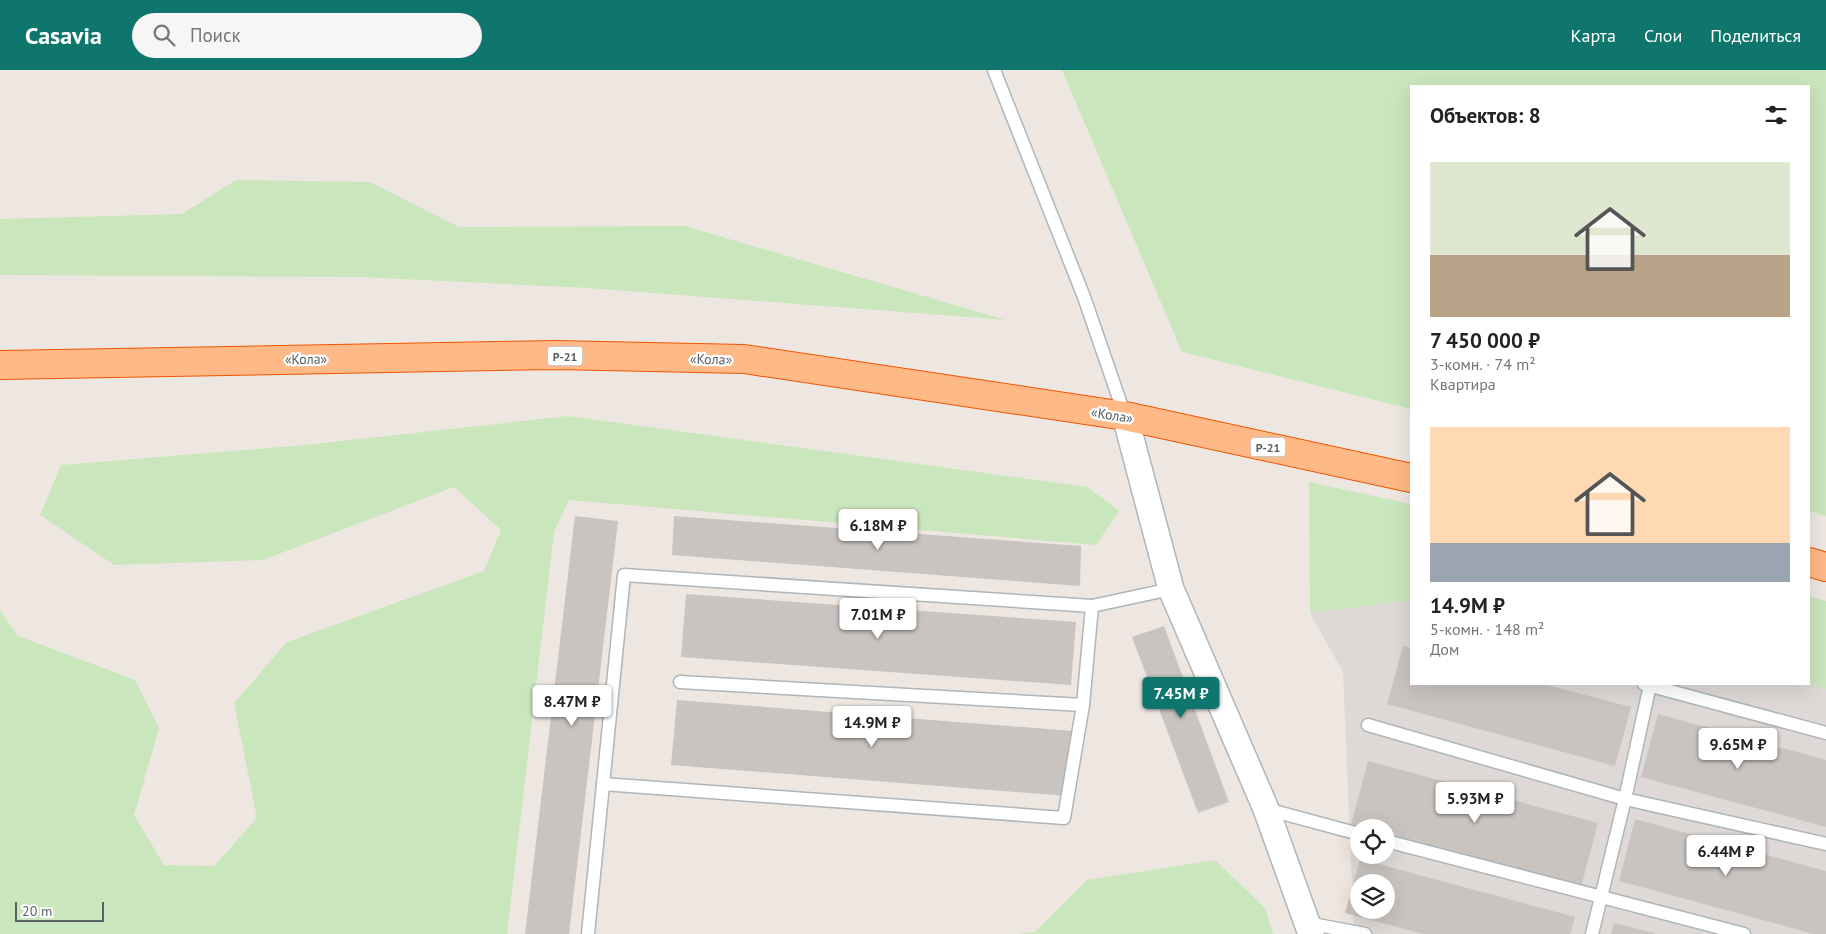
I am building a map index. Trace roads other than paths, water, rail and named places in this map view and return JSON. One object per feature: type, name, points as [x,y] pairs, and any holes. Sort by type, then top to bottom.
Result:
[{"type":"highway","name":"«Кола»","points":[[0,365],[556,356],[744,359],[1125,416],[1410,478]]},
{"type":"highway","points":[[1810,562],[1826,567]]},
{"type":"street","points":[[1125,416],[1171,589],[1266,809],[1309,928]]},
{"type":"lane","points":[[994,70],[1084,297],[1125,416]]},
{"type":"lane","points":[[588,934],[624,575],[1092,606],[1171,589]]},
{"type":"lane","points":[[603,784],[1064,818],[1083,705],[1092,606]]},
{"type":"lane","points":[[680,682],[1083,705]]},
{"type":"lane","points":[[1592,934],[1625,799],[1647,685]]},
{"type":"lane","points":[[1651,685],[1826,733]]},
{"type":"lane","points":[[1368,725],[1625,799],[1826,844]]},
{"type":"lane","points":[[1266,809],[1350,832]]},
{"type":"lane","points":[[1395,843],[1744,934]]},
{"type":"lane","points":[[1309,928],[1365,934]]}]
